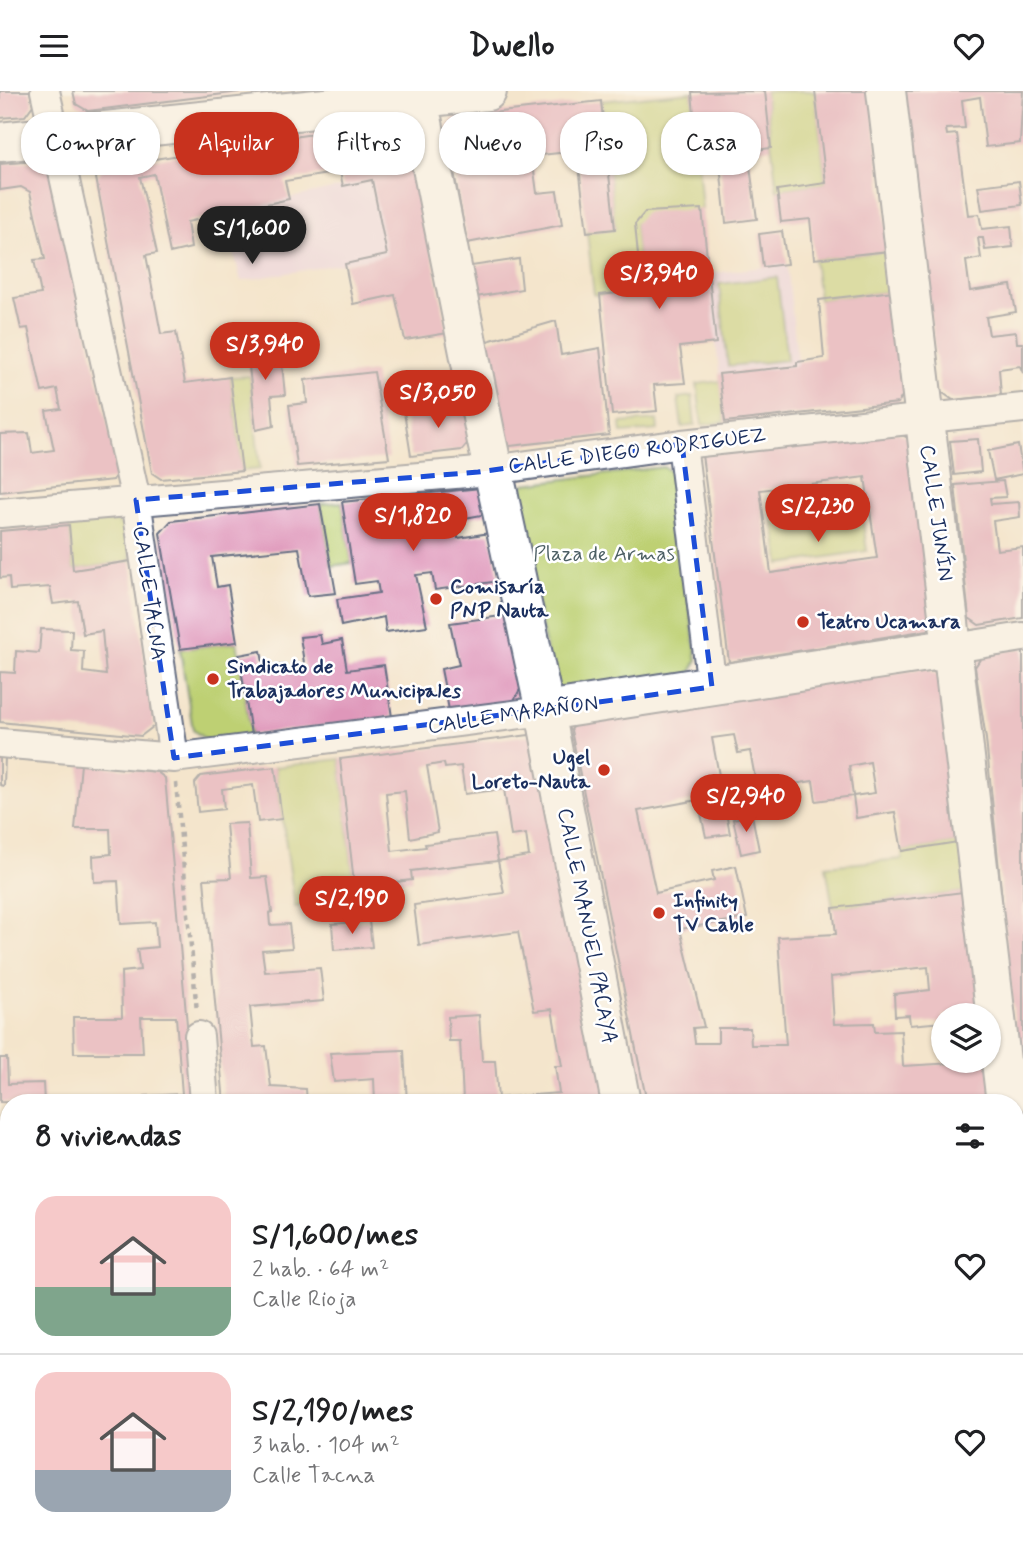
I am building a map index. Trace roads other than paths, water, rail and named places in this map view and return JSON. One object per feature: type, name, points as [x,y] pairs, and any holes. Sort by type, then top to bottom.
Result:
[{"type":"main road","points":[[160,125],[418,94],[487,91]]},
{"type":"main road","name":"CALLE JUNÍN","points":[[886,91],[1005,1094]]},
{"type":"main road","name":"CALLE MANUEL PACAYA","points":[[418,94],[545,711],[619,1094]]},
{"type":"main road","points":[[0,142],[21,140]]},
{"type":"main road","name":"CALLE MARAÑON","points":[[545,711],[954,648]]},
{"type":"street","name":"CALLE TACNA","points":[[46,91],[50,112]]},
{"type":"street","name":"CALLE TACNA","points":[[64,175],[136,500],[174,758]]},
{"type":"street","name":"CALLE DIEGO RODRIGUEZ","points":[[0,513],[494,470],[682,444],[1023,408]]},
{"type":"street","points":[[682,444],[712,687]]},
{"type":"street","name":"CALLE MARAÑON","points":[[954,648],[1023,637]]},
{"type":"street","name":"CALLE MARAÑON","points":[[0,743],[174,758],[545,711]]},
{"type":"street","points":[[199,1036],[203,1094]]},
{"type":"place","name":"Comisaría PNP Nauta","points":[[436,599]]},
{"type":"place","name":"Teatro Ucamara","points":[[803,622]]},
{"type":"place","name":"Sindicato de Trabajadores Municipales","points":[[213,679]]},
{"type":"place","name":"Ugel Loreto-Nauta","points":[[604,770]]},
{"type":"place","name":"Infinity TV Cable","points":[[659,913]]},
{"type":"park label","name":"Plaza de Armas","points":[[604,554]]}]
